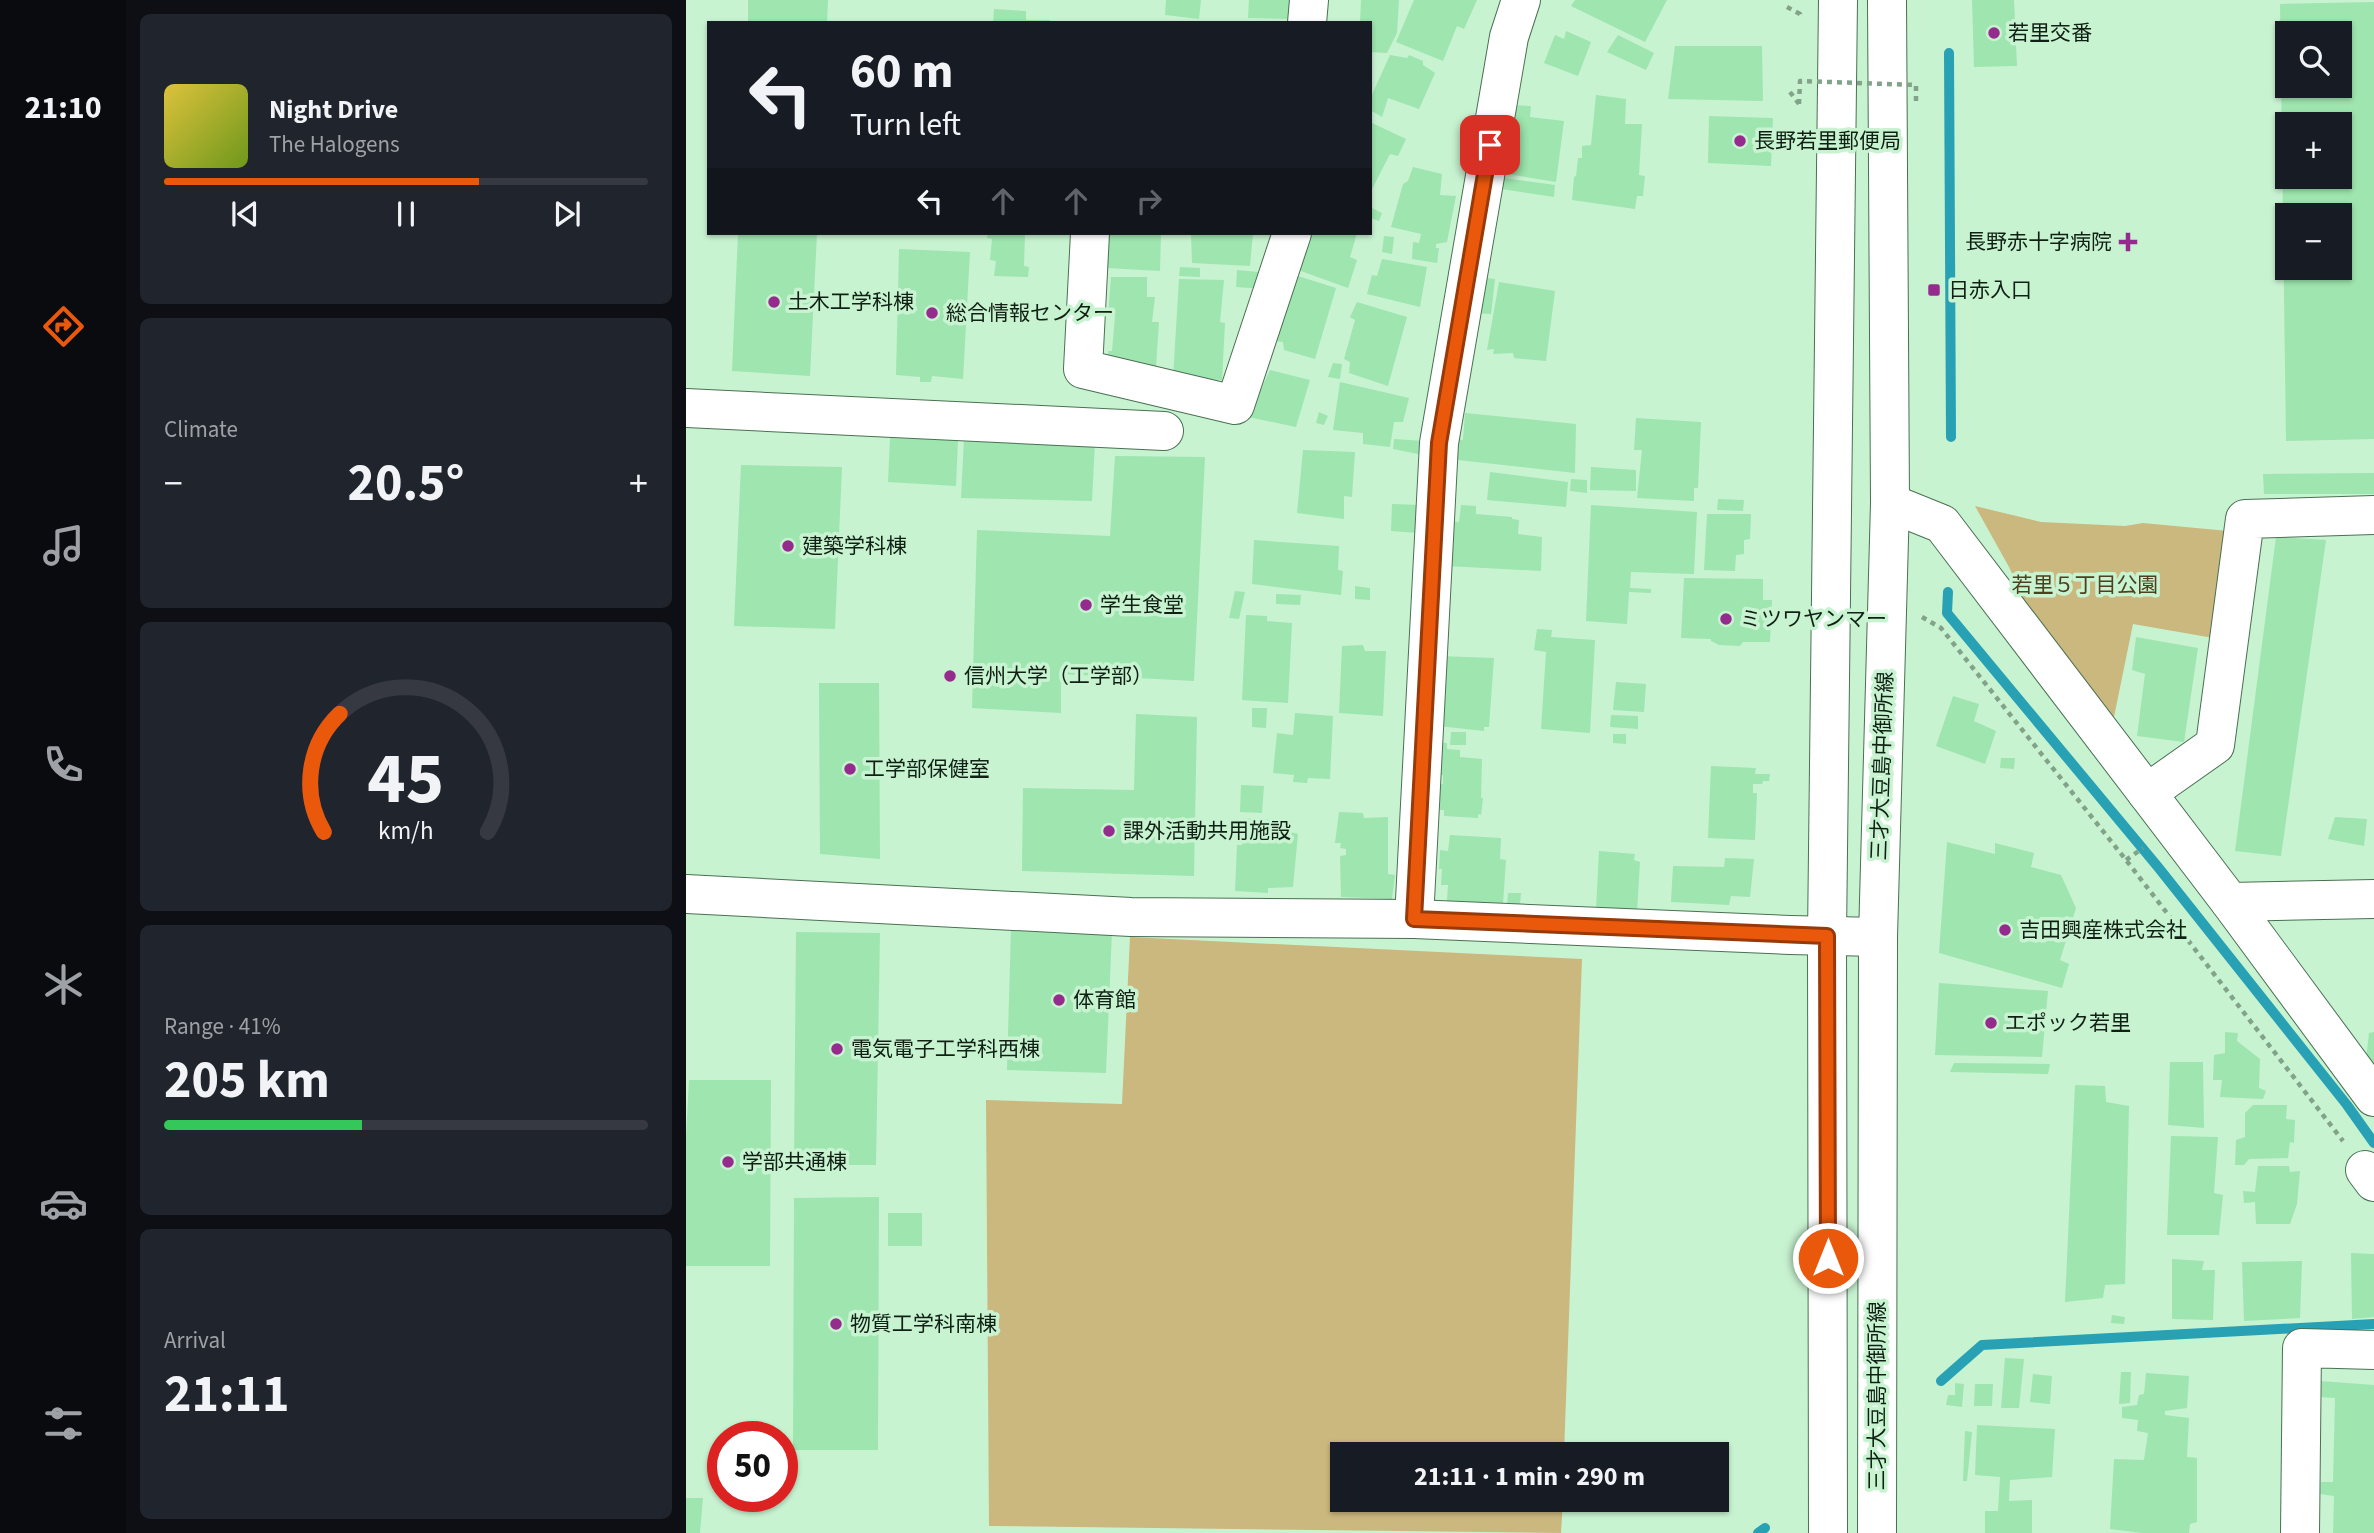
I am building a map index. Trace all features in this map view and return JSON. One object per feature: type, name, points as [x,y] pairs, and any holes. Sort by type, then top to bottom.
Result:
[{"type":"main road","points":[[1307,21],[1309,0]]},
{"type":"main road","points":[[1414,919],[1439,443],[1509,37],[1521,0]]},
{"type":"main road","points":[[1828,1533],[1827,936],[1838,0]]},
{"type":"main road","name":"三才大豆島中御所線","points":[[1877,1533],[1878,937],[1890,503],[1886,0]]},
{"type":"main road","points":[[1090,235],[1083,369],[1236,405],[1291,235]]},
{"type":"main road","points":[[686,408],[1164,431]]},
{"type":"main road","points":[[1890,503],[1942,524],[2230,902],[2374,1097]]},
{"type":"main road","points":[[2147,793],[2215,745],[2245,519],[2374,515]]},
{"type":"main road","points":[[686,894],[1131,917],[1414,919],[1878,937]]},
{"type":"main road","points":[[2230,902],[2374,899]]},
{"type":"main road","points":[[2300,1533],[2302,1348],[2374,1350]]},
{"type":"path","points":[[1787,7],[1800,14]]},
{"type":"path","points":[[1790,92],[1799,104],[1800,81],[1916,85],[1916,104]]},
{"type":"path","points":[[1922,617],[1941,628],[2126,860],[2370,1176]]},
{"type":"green space","name":"若里５丁目公園","points":[[1975,506],[2041,522],[2125,526],[2143,523],[2228,531],[2219,639],[2133,624],[2114,717],[2029,611],[2009,567]]},
{"type":"green space","points":[[1130,937],[1582,959],[1564,1442],[1330,1442],[1330,1512],[1562,1512],[1561,1533],[989,1526],[986,1100],[1122,1104]]},
{"type":"building","points":[[748,0],[828,0],[827,21],[748,21]]},
{"type":"building","points":[[1166,0],[1201,0],[1199,19],[1165,15]]},
{"type":"building","points":[[1249,0],[1292,0],[1291,19],[1248,18]]},
{"type":"building","points":[[1361,0],[1399,0],[1397,33],[1387,53],[1372,52],[1372,21],[1360,21]]},
{"type":"building","points":[[1414,0],[1477,0],[1464,29],[1457,26],[1443,61],[1396,42]]},
{"type":"building","points":[[1575,0],[1667,0],[1645,42],[1571,6]]},
{"type":"building","name":"若里交番","points":[[1972,0],[2014,0],[2017,66],[1974,67]]},
{"type":"building","points":[[2374,2],[2374,439],[2286,441],[2284,280],[2352,280],[2352,203],[2283,203],[2283,189],[2352,189],[2352,112],[2281,112],[2281,98],[2352,98],[2352,21],[2280,21],[2280,4]]},
{"type":"building","points":[[994,9],[1026,11],[1026,20],[1050,20],[1050,21],[993,21]]},
{"type":"building","points":[[1566,31],[1591,42],[1578,76],[1544,63],[1555,35],[1564,39]]},
{"type":"building","points":[[1618,35],[1654,53],[1646,70],[1607,52]]},
{"type":"building","points":[[1675,46],[1762,46],[1763,101],[1668,99]]},
{"type":"building","points":[[1390,55],[1407,58],[1409,55],[1423,61],[1423,65],[1435,73],[1419,109],[1388,98],[1382,117],[1372,111],[1372,95]]},
{"type":"building","points":[[1596,95],[1626,99],[1625,124],[1642,124],[1639,175],[1645,176],[1643,196],[1637,196],[1635,209],[1572,200],[1574,177],[1578,158],[1582,158],[1582,146],[1591,145]]},
{"type":"building","points":[[1512,105],[1531,106],[1530,117],[1564,121],[1556,182],[1502,173]]},
{"type":"building","name":"長野若里郵便局","points":[[1709,116],[1773,118],[1771,166],[1708,163]]},
{"type":"building","points":[[1372,123],[1406,139],[1398,156],[1390,154],[1372,189]]},
{"type":"building","points":[[1413,167],[1442,174],[1440,195],[1456,196],[1447,242],[1436,244],[1436,248],[1439,248],[1437,263],[1412,259],[1413,242],[1419,243],[1421,234],[1391,227],[1403,184],[1408,181]]},
{"type":"building","points":[[1503,178],[1555,185],[1554,197],[1501,189]]},
{"type":"building","points":[[1372,208],[1382,213],[1379,221],[1372,219]]},
{"type":"building","name":"土木工学科棟","points":[[738,235],[817,235],[810,376],[732,371]]},
{"type":"building","points":[[988,235],[1025,235],[1024,266],[1029,267],[1028,277],[994,276],[996,261],[990,260],[992,239],[987,238]]},
{"type":"building","points":[[1104,235],[1161,235],[1160,271],[1106,268]]},
{"type":"building","points":[[1191,235],[1253,235],[1250,266],[1192,263]]},
{"type":"building","points":[[1310,235],[1356,235],[1350,257],[1357,260],[1348,288],[1298,270]]},
{"type":"building","points":[[1384,236],[1394,237],[1392,254],[1382,252]]},
{"type":"building","name":"総合情報センター","points":[[899,249],[970,252],[963,379],[932,376],[931,382],[920,382],[920,377],[896,375]]},
{"type":"building","points":[[1382,259],[1427,267],[1420,307],[1367,294],[1372,275],[1377,276]]},
{"type":"building","points":[[1180,267],[1200,268],[1200,277],[1179,276]]},
{"type":"building","points":[[1237,270],[1269,273],[1264,289],[1236,287]]},
{"type":"building","points":[[1298,276],[1336,288],[1315,359],[1284,350],[1283,342],[1275,341]]},
{"type":"building","points":[[1111,277],[1147,277],[1147,297],[1155,297],[1152,322],[1159,322],[1156,367],[1108,363],[1108,351],[1112,351],[1115,316],[1108,315]]},
{"type":"building","points":[[1476,277],[1495,279],[1491,314],[1471,313]]},
{"type":"building","points":[[1179,279],[1224,280],[1220,322],[1225,323],[1222,380],[1173,378]]},
{"type":"building","points":[[1499,282],[1555,291],[1546,361],[1514,358],[1513,353],[1493,354],[1494,349],[1487,350]]},
{"type":"building","points":[[1357,302],[1407,317],[1388,386],[1349,373],[1350,362],[1344,359],[1355,320],[1350,317]]},
{"type":"building","points":[[1333,363],[1342,364],[1340,379],[1328,377]]},
{"type":"building","points":[[1270,370],[1310,380],[1296,427],[1248,417]]},
{"type":"building","points":[[1340,382],[1409,398],[1403,422],[1394,422],[1390,447],[1363,444],[1363,433],[1333,430]]},
{"type":"building","points":[[1319,412],[1328,416],[1324,425],[1316,423]]},
{"type":"building","points":[[1465,413],[1576,424],[1575,473],[1458,460],[1458,439],[1463,440]]},
{"type":"building","points":[[1636,418],[1701,422],[1698,488],[1694,488],[1694,501],[1637,498],[1642,450],[1634,450]]},
{"type":"building","points":[[890,438],[958,440],[956,486],[888,482]]},
{"type":"building","points":[[964,439],[1095,442],[1092,501],[961,498]]},
{"type":"building","points":[[1394,439],[1424,441],[1423,455],[1393,449]]},
{"type":"building","points":[[1303,450],[1355,452],[1352,497],[1344,496],[1344,519],[1297,513]]},
{"type":"building","name":"学生食堂","points":[[1115,456],[1205,457],[1194,681],[1061,674],[1061,713],[972,708],[977,530],[1110,536]]},
{"type":"building","name":"建築学科棟","points":[[741,465],[842,467],[835,629],[734,626]]},
{"type":"building","points":[[1591,467],[1636,470],[1636,491],[1590,490]]},
{"type":"building","points":[[1490,472],[1568,482],[1566,507],[1487,500]]},
{"type":"building","points":[[2374,473],[2374,494],[2264,494],[2263,474]]},
{"type":"building","points":[[1571,479],[1587,480],[1587,493],[1570,491]]},
{"type":"building","points":[[1718,499],[1744,500],[1743,511],[1717,510]]},
{"type":"building","points":[[1392,504],[1420,505],[1418,533],[1391,531]]},
{"type":"building","points":[[1461,505],[1476,506],[1476,514],[1512,517],[1519,520],[1518,534],[1542,537],[1541,571],[1447,566],[1449,521],[1459,522]]},
{"type":"building","points":[[1591,505],[1697,512],[1694,574],[1631,572],[1630,588],[1651,589],[1651,593],[1629,592],[1627,624],[1586,621]]},
{"type":"building","points":[[1707,514],[1751,514],[1750,539],[1744,540],[1744,554],[1736,555],[1735,571],[1704,570]]},
{"type":"building","points":[[2276,537],[2326,540],[2281,856],[2235,851]]},
{"type":"building","points":[[1254,540],[1339,546],[1338,570],[1343,571],[1341,595],[1252,584]]},
{"type":"building","name":"ミツワヤンマー","points":[[1684,578],[1763,579],[1763,600],[1772,600],[1770,642],[1743,642],[1740,646],[1719,645],[1711,639],[1681,638]]},
{"type":"building","points":[[1355,586],[1370,588],[1370,600],[1355,599]]},
{"type":"building","points":[[1235,591],[1245,592],[1239,619],[1229,618]]},
{"type":"building","points":[[1276,594],[1301,595],[1300,605],[1276,604]]},
{"type":"building","points":[[1246,615],[1267,616],[1267,621],[1292,623],[1288,703],[1242,700]]},
{"type":"building","points":[[1537,629],[1552,630],[1551,637],[1595,640],[1590,733],[1541,729],[1546,652],[1534,650]]},
{"type":"building","points":[[2136,637],[2198,648],[2184,742],[2137,736],[2145,674],[2132,670]]},
{"type":"building","points":[[1363,645],[1365,651],[1386,651],[1383,716],[1339,713],[1342,646]]},
{"type":"building","points":[[1439,656],[1494,658],[1489,727],[1484,727],[1484,731],[1438,726]]},
{"type":"building","points":[[1616,682],[1646,684],[1644,712],[1613,710]]},
{"type":"building","name":"工学部保健室","points":[[819,683],[879,683],[880,859],[820,854]]},
{"type":"building","points":[[1953,696],[1979,704],[1974,721],[1996,731],[1985,764],[1936,746]]},
{"type":"building","points":[[1252,708],[1267,708],[1266,728],[1252,727]]},
{"type":"building","points":[[1295,713],[1333,716],[1330,779],[1308,778],[1307,783],[1293,782],[1294,775],[1273,773],[1277,733],[1293,735]]},
{"type":"building","name":"課外活動共用施設","points":[[1136,714],[1197,717],[1194,876],[1022,871],[1023,788],[1134,790]]},
{"type":"building","points":[[1611,715],[1638,716],[1638,729],[1610,727]]},
{"type":"building","points":[[1451,732],[1466,732],[1466,745],[1450,745]]},
{"type":"building","points":[[1613,734],[1626,734],[1626,744],[1613,743]]},
{"type":"building","points":[[1434,742],[1447,743],[1447,749],[1460,750],[1460,757],[1482,759],[1483,798],[1481,815],[1478,814],[1478,818],[1444,816],[1444,810],[1434,810],[1431,785],[1443,784],[1443,775],[1433,775]]},
{"type":"building","points":[[2001,758],[2015,758],[2014,769],[2000,768]]},
{"type":"building","points":[[1711,766],[1756,768],[1755,774],[1770,774],[1769,781],[1753,784],[1753,793],[1757,793],[1755,840],[1708,838]]},
{"type":"building","points":[[1241,785],[1264,786],[1262,813],[1240,812]]},
{"type":"building","points":[[1339,812],[1363,813],[1364,818],[1388,817],[1388,874],[1395,875],[1392,899],[1341,897],[1340,856],[1346,855],[1346,849],[1340,848],[1341,843],[1335,843]]},
{"type":"building","points":[[2335,817],[2367,819],[2364,846],[2328,839]]},
{"type":"building","points":[[1244,818],[1292,821],[1291,832],[1298,834],[1293,887],[1268,888],[1268,893],[1235,891],[1237,845],[1242,845]]},
{"type":"building","points":[[1450,835],[1501,838],[1500,859],[1506,860],[1503,904],[1447,901],[1448,885],[1441,885],[1442,869],[1439,869],[1440,850],[1448,851]]},
{"type":"building","name":"吉田興産株式会社","points":[[1947,842],[1995,854],[1995,843],[2034,853],[2031,867],[2061,875],[2076,908],[2060,960],[2069,964],[2062,988],[1939,953]]},
{"type":"building","points":[[1599,851],[1635,854],[1634,860],[1640,862],[1637,912],[1596,910]]},
{"type":"building","points":[[1725,858],[1754,859],[1750,897],[1731,896],[1729,905],[1671,902],[1673,866],[1724,867]]},
{"type":"building","points":[[1508,893],[1521,893],[1520,905],[1507,905]]},
{"type":"building","name":"体育館","points":[[1011,927],[1112,931],[1106,1073],[1007,1070]]},
{"type":"building","name":"電気電子工学科西棟","points":[[796,932],[880,933],[876,1165],[794,1165]]},
{"type":"building","name":"エポック若里","points":[[1939,983],[2048,991],[2042,1057],[1935,1055]]},
{"type":"building","points":[[2225,1032],[2238,1033],[2237,1041],[2260,1059],[2259,1088],[2266,1091],[2263,1099],[2220,1097],[2222,1080],[2213,1080],[2214,1055],[2225,1053]]},
{"type":"building","points":[[2374,1032],[2374,1068],[2365,1068],[2369,1033]]},
{"type":"building","points":[[2170,1062],[2203,1062],[2204,1128],[2168,1125]]},
{"type":"building","points":[[1954,1063],[2050,1064],[2048,1074],[1950,1072]]},
{"type":"building","name":"学部共通棟","points":[[689,1080],[771,1080],[770,1266],[686,1266]]},
{"type":"building","points":[[2075,1085],[2105,1086],[2106,1102],[2129,1106],[2125,1284],[2105,1285],[2103,1298],[2065,1302]]},
{"type":"building","points":[[2253,1105],[2287,1105],[2286,1119],[2295,1120],[2294,1143],[2290,1142],[2288,1158],[2249,1159],[2244,1165],[2235,1165],[2236,1140],[2245,1137],[2245,1113]]},
{"type":"building","points":[[2171,1136],[2218,1137],[2214,1193],[2223,1195],[2219,1235],[2167,1235]]},
{"type":"building","points":[[2258,1166],[2289,1166],[2290,1172],[2300,1171],[2297,1204],[2290,1224],[2256,1224],[2255,1202],[2244,1203],[2243,1191],[2255,1192]]},
{"type":"building","name":"物質工学科南棟","points":[[879,1197],[878,1450],[798,1450],[798,1421],[793,1421],[794,1198]]},
{"type":"building","points":[[888,1213],[922,1213],[922,1246],[888,1246]]},
{"type":"building","points":[[2351,1253],[2374,1254],[2374,1317],[2352,1319]]},
{"type":"building","points":[[2172,1259],[2204,1261],[2202,1270],[2215,1270],[2213,1320],[2172,1319]]},
{"type":"building","points":[[2302,1261],[2300,1318],[2244,1321],[2242,1262]]},
{"type":"building","points":[[2112,1315],[2125,1317],[2124,1324],[2111,1323]]},
{"type":"building","points":[[2005,1358],[2024,1359],[2019,1408],[2001,1408]]},
{"type":"building","points":[[2121,1372],[2131,1372],[2130,1403],[2119,1404]]},
{"type":"building","points":[[2146,1373],[2189,1376],[2187,1408],[2165,1411],[2165,1415],[2189,1418],[2187,1457],[2197,1458],[2197,1522],[2190,1524],[2189,1533],[2142,1533],[2110,1529],[2114,1459],[2144,1460],[2148,1433],[2137,1431],[2138,1420],[2122,1418],[2122,1407],[2137,1405],[2139,1395],[2144,1394]]},
{"type":"building","points":[[2033,1374],[2052,1376],[2050,1404],[2030,1402]]},
{"type":"building","points":[[2320,1381],[2374,1385],[2374,1533],[2333,1533],[2334,1496],[2320,1494],[2321,1482],[2333,1482],[2335,1398],[2319,1397]]},
{"type":"building","points":[[1955,1383],[1964,1384],[1962,1407],[1946,1405],[1948,1395],[1955,1395]]},
{"type":"building","points":[[1975,1384],[1993,1384],[1992,1406],[1974,1406]]},
{"type":"building","points":[[1977,1425],[2055,1429],[2052,1477],[2010,1480],[2009,1501],[2032,1500],[2032,1533],[1985,1533],[1985,1511],[1998,1511],[2000,1477],[1975,1475]]},
{"type":"building","points":[[1965,1431],[1972,1432],[1967,1481],[1963,1481]]},
{"type":"building","points":[[686,1498],[703,1498],[700,1533],[686,1533]]},
{"type":"waterway","points":[[1949,53],[1951,437]]},
{"type":"waterway","points":[[1948,592],[1947,613],[2158,867],[2347,1105],[2374,1143]]},
{"type":"waterway","points":[[1941,1381],[1982,1345],[2374,1324]]},
{"type":"waterway","points":[[1758,1533],[1765,1528]]},
{"type":"place","name":"若里交番","points":[[1994,33]]},
{"type":"place","name":"長野若里郵便局","points":[[1740,141]]},
{"type":"place","name":"長野赤十字病院","points":[[2128,242]]},
{"type":"place","name":"日赤入口","points":[[1934,290]]},
{"type":"place","name":"土木工学科棟","points":[[774,302]]},
{"type":"place","name":"総合情報センター","points":[[932,313]]},
{"type":"place","name":"建築学科棟","points":[[788,546]]},
{"type":"place","name":"学生食堂","points":[[1086,605]]},
{"type":"place","name":"ミツワヤンマー","points":[[1726,619]]},
{"type":"place","name":"信州大学（工学部）","points":[[950,676]]},
{"type":"place","name":"工学部保健室","points":[[850,769]]},
{"type":"place","name":"課外活動共用施設","points":[[1109,831]]},
{"type":"place","name":"吉田興産株式会社","points":[[2005,930]]},
{"type":"place","name":"体育館","points":[[1059,1000]]},
{"type":"place","name":"エポック若里","points":[[1991,1023]]},
{"type":"place","name":"電気電子工学科西棟","points":[[837,1049]]},
{"type":"place","name":"学部共通棟","points":[[728,1162]]},
{"type":"place","name":"物質工学科南棟","points":[[836,1324]]},
{"type":"route","points":[[1490,145],[1439,443],[1414,919],[1827,936],[1828,1258]]}]
